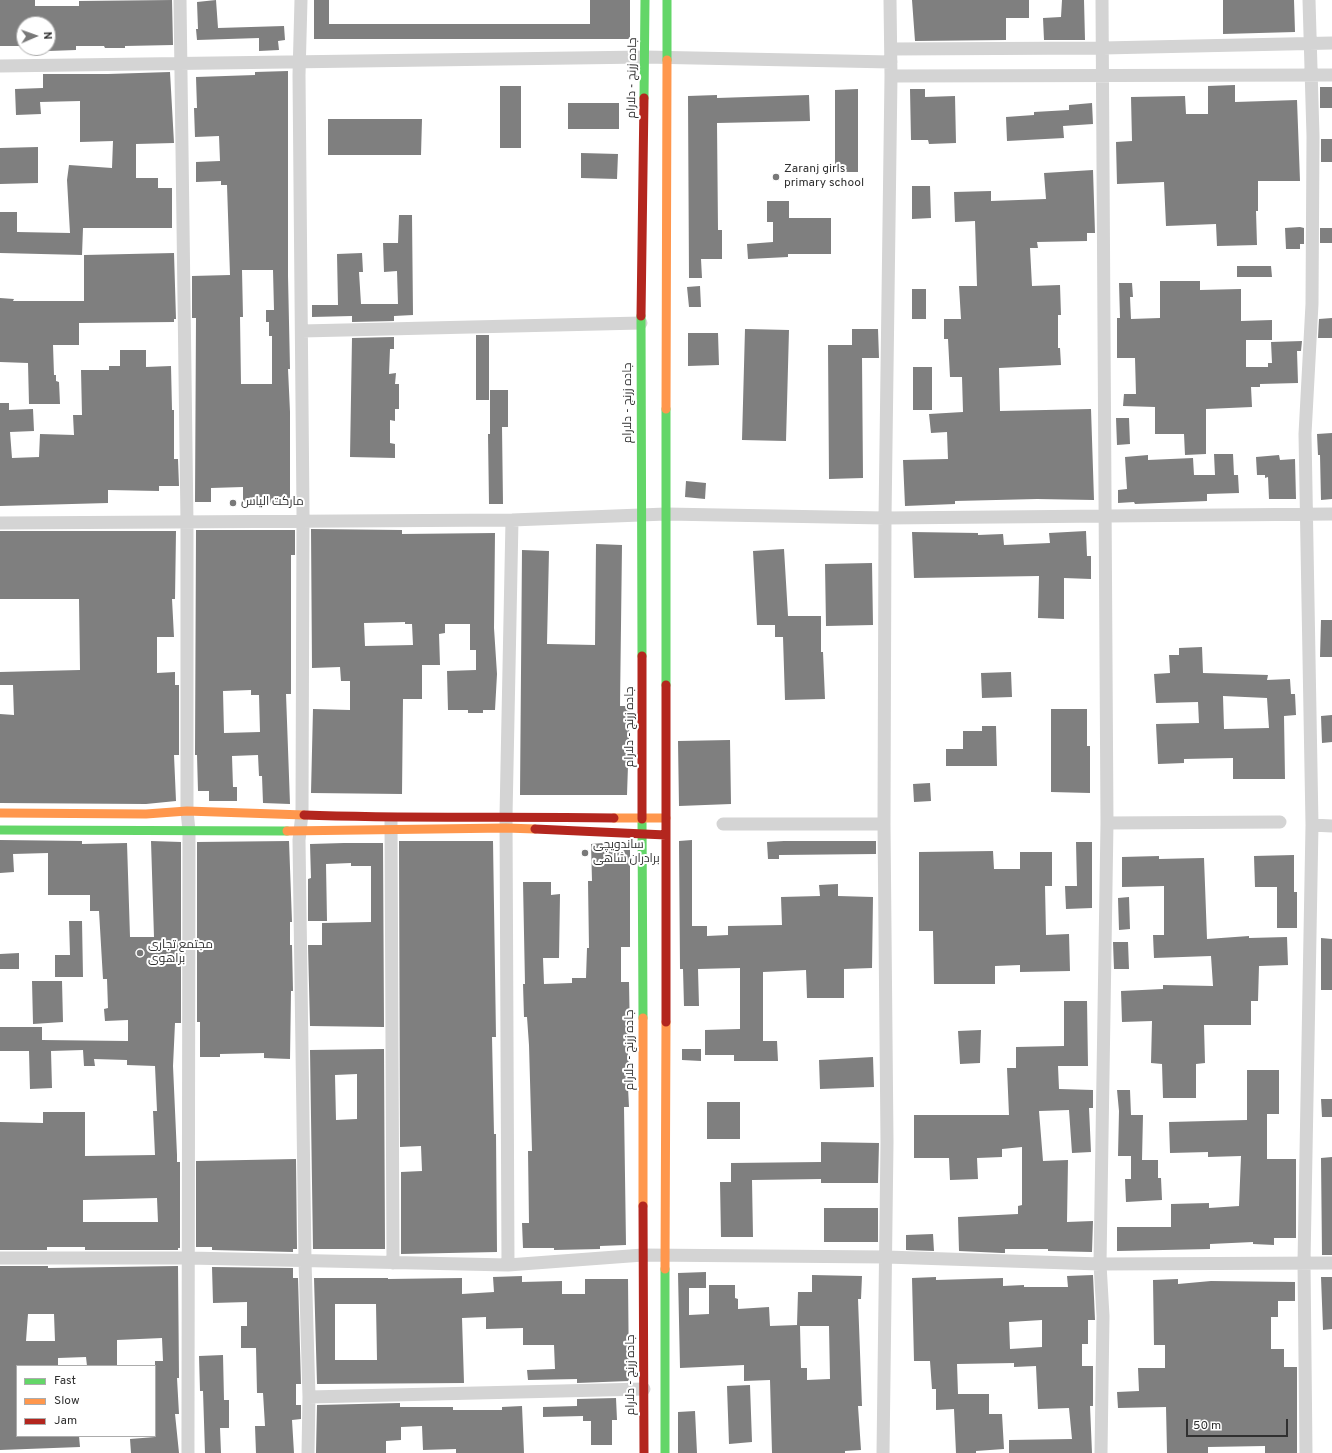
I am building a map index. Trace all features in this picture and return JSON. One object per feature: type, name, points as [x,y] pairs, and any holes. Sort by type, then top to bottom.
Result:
[{"type":"main road","name":"جاده زرنج - دلارام","points":[[644,1453],[644,819],[641,323],[645,0]]},
{"type":"main road","points":[[666,1453],[667,0]]},
{"type":"main road","points":[[0,813],[146,814],[187,812],[302,814],[391,824],[506,822],[644,835],[666,835]]},
{"type":"main road","points":[[0,830],[300,831],[391,824],[666,818]]},
{"type":"street","points":[[180,0],[187,523],[189,1258],[186,1335],[188,1453]]},
{"type":"street","points":[[301,0],[299,75],[302,331],[302,814],[298,840],[305,1260],[309,1396],[308,1453]]},
{"type":"street","points":[[883,1453],[887,1142],[884,824],[885,518],[891,76],[890,0]]},
{"type":"street","points":[[1101,1453],[1103,1316],[1100,1264],[1107,822],[1102,0]]},
{"type":"street","points":[[1306,1453],[1304,1262],[1312,825],[1305,434],[1312,304],[1312,74],[1309,0]]},
{"type":"street","points":[[891,48],[1103,48],[1332,43]]},
{"type":"street","points":[[0,66],[182,64],[300,60],[645,57],[891,62]]},
{"type":"street","points":[[891,76],[1332,75]]},
{"type":"street","points":[[302,331],[641,323]]},
{"type":"street","points":[[0,522],[187,523],[302,520],[512,520],[642,514],[885,518],[1332,514]]},
{"type":"street","points":[[508,1265],[506,822],[512,520]]},
{"type":"street","points":[[1107,822],[1280,822]]},
{"type":"street","points":[[391,824],[393,1263]]},
{"type":"street","points":[[723,824],[884,824]]},
{"type":"street","points":[[1312,825],[1332,826]]},
{"type":"street","points":[[0,1258],[189,1258],[508,1265],[643,1255],[886,1257],[1100,1264],[1332,1263]]},
{"type":"street","points":[[309,1396],[644,1389]]},
{"type":"building","points":[[0,0],[35,0],[35,6],[79,6],[79,1],[172,0],[173,45],[125,46],[125,48],[76,46],[76,50],[56,51],[56,16],[16,16],[16,46],[0,46]]},
{"type":"building","points":[[216,0],[218,28],[284,26],[285,40],[278,41],[279,50],[259,51],[259,38],[197,40],[197,2]]},
{"type":"building","points":[[314,0],[329,0],[329,24],[590,24],[590,0],[630,0],[630,39],[314,39]]},
{"type":"building","points":[[912,0],[1029,0],[1029,18],[1006,18],[1006,40],[915,41]]},
{"type":"building","points":[[1062,0],[1084,0],[1085,40],[1044,40],[1043,18],[1061,17]]},
{"type":"building","points":[[1223,0],[1294,0],[1295,32],[1223,34]]},
{"type":"building","points":[[288,71],[288,276],[290,369],[288,369],[290,412],[290,503],[243,502],[243,487],[211,488],[211,502],[195,502],[196,318],[192,318],[192,276],[230,275],[227,185],[221,185],[221,181],[196,182],[196,162],[220,161],[219,136],[195,137],[194,108],[197,108],[196,77],[255,75],[255,72]],"holes":[[[242,270],[273,270],[274,310],[266,310],[266,322],[269,322],[269,336],[272,336],[272,384],[241,384],[240,317],[243,317]]]},
{"type":"building","points":[[170,72],[174,143],[136,144],[136,178],[158,178],[158,188],[172,188],[172,228],[83,228],[82,255],[0,253],[0,212],[17,212],[17,232],[70,233],[67,180],[69,165],[112,168],[113,141],[80,142],[80,101],[40,102],[41,114],[16,115],[15,89],[43,88],[43,74]]},
{"type":"building","points":[[1235,85],[1235,102],[1297,100],[1300,181],[1258,181],[1258,211],[1256,211],[1257,245],[1217,246],[1216,224],[1166,226],[1164,182],[1117,184],[1116,142],[1132,141],[1131,97],[1185,96],[1186,114],[1208,114],[1208,86]]},
{"type":"building","points":[[500,86],[521,86],[521,148],[500,148]]},
{"type":"building","points":[[1320,87],[1332,87],[1332,108],[1320,108]]},
{"type":"building","points":[[858,89],[858,172],[835,172],[835,90]]},
{"type":"building","points":[[910,89],[925,89],[925,97],[955,96],[956,143],[929,144],[928,140],[911,140]]},
{"type":"building","points":[[717,95],[717,98],[809,95],[810,121],[717,123],[718,230],[722,230],[722,259],[701,259],[702,278],[689,278],[688,96]]},
{"type":"building","points":[[568,103],[619,103],[619,129],[568,129]]},
{"type":"building","points":[[1092,103],[1093,124],[1063,126],[1064,138],[1007,141],[1006,117],[1034,115],[1034,112],[1069,110],[1069,105]]},
{"type":"building","points":[[328,119],[422,119],[421,155],[328,155]]},
{"type":"building","points":[[1321,139],[1332,139],[1332,162],[1321,162]]},
{"type":"building","points":[[38,147],[38,183],[0,184],[0,148]]},
{"type":"building","points":[[581,153],[618,154],[617,179],[581,178]]},
{"type":"building","points":[[1093,170],[1095,233],[1087,233],[1087,241],[1037,242],[1038,248],[1030,248],[1032,286],[1060,285],[1061,315],[1058,315],[1058,348],[1060,348],[1061,365],[999,368],[1000,411],[1091,409],[1094,500],[1037,499],[955,501],[955,504],[905,506],[903,460],[948,459],[947,432],[931,433],[929,414],[963,412],[962,377],[950,377],[948,339],[944,339],[944,319],[961,319],[959,286],[977,286],[975,221],[955,222],[954,192],[991,191],[991,201],[1046,199],[1044,173]]},
{"type":"building","points":[[912,186],[930,186],[931,218],[912,219]]},
{"type":"building","points":[[767,201],[789,201],[789,218],[831,218],[831,254],[788,254],[788,257],[748,259],[747,244],[773,242],[773,222],[767,222]]},
{"type":"building","points":[[399,215],[412,215],[413,315],[394,316],[394,321],[352,322],[352,316],[312,317],[312,305],[338,305],[337,254],[362,253],[363,272],[359,272],[361,304],[398,304],[397,271],[384,272],[383,243],[398,243]]},
{"type":"building","points":[[1285,228],[1304,228],[1304,244],[1300,244],[1300,249],[1286,249]]},
{"type":"building","points":[[1320,228],[1332,228],[1332,243],[1320,243]]},
{"type":"building","points":[[174,253],[176,319],[174,319],[174,322],[79,323],[79,345],[53,345],[54,375],[56,375],[56,381],[59,382],[60,404],[29,404],[28,363],[0,362],[0,298],[14,299],[13,301],[84,301],[84,255]]},
{"type":"building","points":[[1237,266],[1271,266],[1272,277],[1237,277]]},
{"type":"building","points":[[1160,281],[1200,281],[1200,290],[1241,289],[1241,321],[1272,320],[1272,340],[1246,340],[1246,367],[1268,367],[1268,363],[1272,363],[1271,342],[1302,341],[1301,351],[1297,351],[1298,383],[1260,384],[1260,387],[1251,387],[1252,407],[1206,409],[1206,454],[1185,455],[1184,434],[1155,434],[1155,407],[1123,406],[1124,394],[1136,394],[1135,358],[1117,358],[1117,318],[1120,318],[1119,283],[1132,283],[1133,297],[1130,297],[1131,319],[1160,318]]},
{"type":"building","points":[[700,286],[701,307],[689,307],[687,287]]},
{"type":"building","points":[[912,289],[926,289],[926,319],[912,319]]},
{"type":"building","points":[[1332,318],[1332,338],[1318,338],[1319,319]]},
{"type":"building","points":[[745,329],[789,330],[786,441],[742,440]]},
{"type":"building","points":[[852,329],[878,329],[879,358],[862,358],[863,478],[829,479],[828,345],[852,345]]},
{"type":"building","points":[[688,333],[718,333],[719,365],[688,366]]},
{"type":"building","points":[[476,335],[489,335],[489,400],[476,400]]},
{"type":"building","points":[[394,337],[394,349],[390,349],[389,374],[396,373],[395,384],[399,384],[399,409],[395,409],[395,421],[390,420],[390,443],[395,444],[395,458],[350,457],[352,338]]},
{"type":"building","points":[[120,350],[146,350],[146,367],[171,366],[172,410],[174,410],[174,459],[178,459],[179,486],[159,486],[159,491],[108,490],[108,503],[0,506],[0,403],[9,403],[9,410],[33,409],[34,431],[10,432],[12,458],[39,457],[40,434],[74,435],[73,415],[82,415],[81,370],[109,370],[109,366],[120,366]]},
{"type":"building","points":[[913,367],[932,367],[932,410],[913,410]]},
{"type":"building","points":[[490,390],[508,390],[508,427],[502,427],[503,504],[489,504],[488,434],[490,434]]},
{"type":"building","points":[[1116,418],[1129,418],[1130,444],[1117,445]]},
{"type":"building","points":[[1332,433],[1332,499],[1321,500],[1320,455],[1318,455],[1317,434]]},
{"type":"building","points":[[1214,454],[1233,454],[1234,475],[1238,475],[1239,493],[1207,494],[1207,501],[1135,504],[1134,502],[1118,503],[1118,490],[1127,489],[1125,457],[1148,455],[1148,460],[1193,458],[1194,475],[1215,475]]},
{"type":"building","points":[[1279,455],[1280,460],[1295,459],[1296,499],[1269,499],[1268,477],[1265,478],[1265,475],[1257,475],[1256,457]]},
{"type":"building","points":[[686,481],[706,483],[705,499],[685,497]]},
{"type":"building","points":[[311,529],[402,530],[402,534],[495,533],[494,628],[497,674],[495,710],[483,710],[483,713],[468,713],[468,710],[448,710],[447,671],[476,670],[476,650],[470,650],[470,624],[445,624],[445,633],[439,634],[440,665],[422,665],[422,699],[403,699],[402,794],[311,793],[313,709],[350,710],[350,681],[341,681],[340,667],[312,668]],"holes":[[[405,622],[405,624],[412,624],[413,645],[365,646],[364,623]]]},
{"type":"building","points":[[196,530],[295,530],[295,555],[291,555],[291,694],[286,694],[290,804],[263,803],[262,776],[259,776],[258,755],[232,756],[233,787],[237,787],[237,801],[209,801],[209,791],[198,791],[197,755],[195,755]],"holes":[[[251,690],[251,695],[259,695],[260,732],[224,733],[223,691]]]},
{"type":"building","points":[[0,531],[176,531],[175,599],[172,599],[174,637],[157,637],[157,673],[175,672],[175,685],[179,685],[179,755],[174,755],[176,801],[146,804],[0,803],[0,714],[14,715],[13,685],[0,685],[0,672],[80,670],[79,599],[0,599]]},
{"type":"building","points":[[1086,531],[1087,556],[1091,556],[1091,579],[1064,578],[1064,619],[1038,618],[1039,576],[914,578],[912,532],[978,533],[978,535],[1003,534],[1004,545],[1050,543],[1049,533]]},
{"type":"building","points":[[596,544],[622,545],[620,706],[630,706],[627,795],[520,795],[522,550],[549,551],[547,644],[595,645]]},
{"type":"building","points":[[784,549],[788,616],[821,616],[821,652],[823,652],[825,699],[785,700],[783,637],[775,637],[775,625],[757,625],[753,551]]},
{"type":"building","points":[[872,563],[873,625],[826,626],[825,564]]},
{"type":"building","points":[[1321,620],[1332,620],[1332,657],[1320,657]]},
{"type":"building","points":[[1202,647],[1203,673],[1268,675],[1267,680],[1290,679],[1291,694],[1295,694],[1296,715],[1284,716],[1285,779],[1233,779],[1233,758],[1184,759],[1184,763],[1158,764],[1156,724],[1199,723],[1198,702],[1156,703],[1154,674],[1170,673],[1169,655],[1179,655],[1179,648]],"holes":[[[1223,696],[1267,698],[1269,728],[1224,729]]]},
{"type":"building","points":[[1011,672],[1012,697],[982,698],[981,673]]},
{"type":"building","points":[[1051,709],[1087,709],[1087,746],[1090,746],[1090,793],[1051,792]]},
{"type":"building","points":[[1332,715],[1332,742],[1322,743],[1321,716]]},
{"type":"building","points":[[982,726],[996,726],[997,766],[946,766],[946,749],[963,749],[963,731],[982,731]]},
{"type":"building","points":[[730,740],[731,804],[679,806],[678,741]]},
{"type":"building","points":[[930,783],[931,801],[914,802],[913,784]]},
{"type":"building","points":[[0,840],[82,841],[82,844],[127,843],[130,937],[154,937],[151,841],[181,842],[181,1023],[175,1023],[173,1066],[177,1162],[180,1162],[180,1248],[178,1248],[178,1250],[85,1250],[85,1247],[47,1247],[47,1250],[0,1250],[0,1122],[43,1123],[43,1112],[85,1112],[85,1156],[155,1155],[153,1111],[157,1111],[155,1066],[127,1065],[127,1060],[94,1059],[95,1066],[84,1066],[83,1050],[51,1051],[52,1088],[30,1089],[29,1051],[0,1051],[0,1027],[42,1027],[42,1040],[128,1041],[128,1020],[105,1021],[104,1009],[108,1008],[107,979],[103,979],[99,911],[90,911],[90,895],[48,895],[48,853],[13,854],[14,872],[0,873]],"holes":[[[157,1198],[158,1222],[83,1222],[83,1200]]]},
{"type":"building","points":[[692,840],[692,926],[707,926],[707,936],[728,935],[728,926],[782,925],[781,897],[820,896],[819,885],[838,884],[838,896],[873,897],[872,968],[844,969],[844,998],[807,998],[806,970],[763,972],[763,1041],[777,1041],[778,1061],[734,1061],[734,1055],[705,1055],[705,1030],[740,1029],[740,968],[698,969],[699,1006],[684,1006],[683,969],[680,969],[679,841]]},
{"type":"building","points":[[289,841],[292,922],[290,922],[290,945],[292,945],[293,991],[291,991],[290,1059],[264,1058],[264,1053],[220,1054],[220,1057],[200,1057],[200,1022],[197,1022],[197,842]]},
{"type":"building","points":[[399,841],[493,841],[496,1037],[492,1037],[494,1134],[496,1134],[497,1252],[401,1254],[401,1172],[422,1171],[421,1146],[400,1147]]},
{"type":"building","points":[[876,841],[876,854],[779,855],[779,859],[768,859],[767,842]]},
{"type":"building","points":[[1076,842],[1092,842],[1092,908],[1066,909],[1065,886],[1077,886]]},
{"type":"building","points":[[383,843],[384,1027],[310,1026],[308,945],[322,945],[322,923],[371,922],[371,866],[351,866],[351,863],[326,864],[327,921],[308,921],[308,879],[311,878],[310,844]]},
{"type":"building","points":[[603,843],[630,845],[630,947],[621,947],[621,982],[629,982],[630,1039],[627,1039],[629,1107],[624,1107],[626,1245],[600,1246],[600,1249],[554,1250],[554,1248],[523,1248],[522,1223],[529,1223],[528,1151],[532,1151],[529,1045],[527,1017],[524,1017],[523,984],[525,984],[523,882],[551,882],[551,895],[560,894],[559,958],[543,958],[544,984],[572,983],[572,978],[586,978],[587,948],[589,948],[588,881],[592,881],[591,844]]},
{"type":"building","points":[[993,851],[994,869],[1020,869],[1020,852],[1052,852],[1052,886],[1045,886],[1046,935],[1069,934],[1070,971],[1020,972],[1020,965],[995,966],[995,984],[934,984],[933,931],[919,931],[919,852]]},
{"type":"building","points":[[1294,855],[1294,892],[1297,892],[1297,928],[1277,928],[1277,887],[1255,887],[1254,856]]},
{"type":"building","points":[[1159,856],[1159,859],[1204,858],[1207,939],[1249,936],[1249,938],[1287,937],[1288,965],[1259,966],[1258,1001],[1251,1001],[1251,1025],[1204,1025],[1205,1063],[1196,1064],[1196,1098],[1163,1098],[1162,1064],[1151,1063],[1152,1021],[1122,1022],[1121,991],[1163,989],[1163,985],[1213,986],[1211,956],[1154,958],[1153,935],[1164,935],[1164,886],[1122,887],[1122,857]]},
{"type":"building","points":[[1129,897],[1130,929],[1119,930],[1118,898]]},
{"type":"building","points":[[69,921],[82,921],[83,977],[55,977],[55,955],[70,955]]},
{"type":"building","points":[[1321,938],[1332,939],[1332,990],[1321,990]]},
{"type":"building","points":[[1113,942],[1128,942],[1129,969],[1114,969]]},
{"type":"building","points":[[19,953],[19,969],[0,969],[0,954]]},
{"type":"building","points":[[32,981],[62,981],[63,1022],[33,1024]]},
{"type":"building","points":[[1064,1001],[1087,1001],[1088,1066],[1058,1066],[1059,1089],[1093,1090],[1093,1108],[1089,1108],[1091,1152],[1072,1153],[1069,1110],[1039,1111],[1043,1161],[1068,1160],[1067,1222],[1093,1221],[1092,1252],[1048,1251],[1048,1249],[1005,1249],[1005,1253],[959,1251],[958,1217],[1018,1214],[1018,1206],[1022,1205],[1022,1147],[1002,1149],[1002,1157],[977,1158],[978,1179],[950,1180],[949,1158],[914,1158],[914,1115],[1009,1115],[1007,1068],[1016,1068],[1016,1047],[1064,1046]]},
{"type":"building","points":[[981,1030],[980,1063],[960,1064],[958,1031]]},
{"type":"building","points":[[384,1049],[385,1249],[313,1249],[310,1050]],"holes":[[[357,1074],[357,1119],[336,1120],[335,1075]]]},
{"type":"building","points":[[682,1049],[701,1049],[701,1061],[682,1060]]},
{"type":"building","points":[[873,1057],[874,1087],[820,1089],[819,1060]]},
{"type":"building","points":[[1247,1070],[1279,1070],[1279,1114],[1267,1114],[1267,1159],[1296,1159],[1296,1238],[1274,1238],[1274,1245],[1253,1244],[1253,1242],[1210,1244],[1210,1249],[1117,1251],[1117,1227],[1171,1227],[1171,1204],[1209,1203],[1209,1208],[1239,1206],[1241,1156],[1208,1157],[1208,1152],[1170,1153],[1169,1122],[1247,1120]]},
{"type":"building","points":[[1117,1090],[1130,1090],[1131,1115],[1143,1115],[1142,1160],[1158,1160],[1158,1178],[1161,1178],[1162,1200],[1126,1202],[1125,1179],[1131,1179],[1131,1156],[1118,1156],[1119,1111]]},
{"type":"building","points":[[1321,1099],[1332,1099],[1332,1117],[1322,1117]]},
{"type":"building","points":[[707,1102],[740,1102],[740,1139],[707,1139]]},
{"type":"building","points":[[821,1142],[879,1143],[878,1183],[821,1183],[821,1179],[752,1180],[753,1237],[721,1237],[720,1182],[731,1182],[731,1163],[821,1162]]},
{"type":"building","points":[[1332,1157],[1332,1255],[1322,1255],[1321,1158]]},
{"type":"building","points":[[296,1159],[297,1249],[293,1249],[293,1252],[212,1250],[212,1247],[196,1247],[196,1161]]},
{"type":"building","points":[[824,1208],[878,1208],[878,1242],[824,1242]]},
{"type":"building","points":[[933,1234],[934,1251],[906,1250],[906,1235]]},
{"type":"building","points":[[0,1266],[48,1266],[48,1268],[178,1266],[179,1378],[177,1378],[179,1414],[175,1414],[179,1453],[131,1453],[130,1439],[156,1437],[155,1361],[163,1361],[162,1338],[117,1340],[117,1365],[87,1365],[86,1357],[58,1358],[58,1365],[16,1365],[16,1437],[79,1437],[80,1447],[0,1450]],"holes":[[[28,1314],[54,1314],[55,1341],[26,1341]]]},
{"type":"building","points":[[212,1267],[293,1268],[293,1278],[298,1278],[301,1384],[296,1384],[296,1405],[301,1405],[301,1419],[292,1420],[294,1453],[256,1453],[255,1426],[265,1426],[263,1393],[257,1393],[256,1348],[241,1348],[241,1326],[247,1326],[247,1302],[213,1303]]},
{"type":"building","points":[[706,1272],[706,1288],[689,1288],[689,1315],[709,1314],[709,1285],[735,1285],[735,1298],[738,1299],[738,1309],[769,1307],[770,1326],[797,1325],[798,1292],[812,1292],[812,1275],[862,1276],[861,1299],[858,1299],[862,1406],[858,1406],[861,1450],[845,1451],[845,1453],[772,1453],[770,1380],[744,1381],[744,1365],[680,1368],[678,1273]],"holes":[[[800,1326],[829,1326],[830,1379],[807,1380],[807,1368],[801,1368]]]},
{"type":"building","points":[[1093,1275],[1095,1320],[1088,1320],[1088,1344],[1082,1344],[1082,1366],[1093,1366],[1093,1406],[1090,1406],[1092,1453],[1009,1453],[1009,1440],[1072,1439],[1069,1408],[1038,1409],[1036,1366],[1014,1367],[1014,1363],[957,1364],[958,1394],[989,1394],[989,1414],[1002,1414],[1004,1449],[976,1451],[976,1453],[956,1453],[954,1409],[936,1410],[936,1389],[932,1389],[930,1361],[914,1361],[912,1278],[936,1277],[936,1280],[1003,1278],[1003,1286],[1024,1285],[1024,1287],[1068,1287],[1067,1276]],"holes":[[[1042,1320],[1042,1347],[1010,1349],[1009,1322]]]},
{"type":"building","points":[[522,1276],[522,1282],[562,1281],[562,1294],[585,1294],[585,1279],[628,1279],[629,1381],[577,1383],[577,1379],[528,1380],[527,1370],[555,1369],[554,1345],[523,1345],[523,1328],[486,1329],[486,1317],[462,1318],[464,1383],[317,1384],[314,1278],[462,1278],[462,1294],[494,1292],[493,1277]],"holes":[[[335,1304],[376,1304],[377,1360],[335,1360]]]},
{"type":"building","points":[[1321,1277],[1332,1277],[1332,1329],[1323,1330]]},
{"type":"building","points":[[1178,1279],[1178,1284],[1211,1281],[1295,1282],[1295,1301],[1278,1301],[1278,1317],[1271,1317],[1271,1349],[1284,1349],[1284,1367],[1297,1367],[1297,1453],[1265,1453],[1265,1446],[1208,1447],[1208,1453],[1167,1453],[1166,1407],[1118,1408],[1117,1392],[1139,1391],[1138,1368],[1165,1368],[1165,1345],[1154,1345],[1153,1280]]},
{"type":"building","points":[[223,1355],[224,1400],[229,1400],[229,1428],[220,1428],[221,1453],[205,1453],[203,1391],[200,1391],[199,1356]]},
{"type":"building","points":[[750,1385],[752,1442],[729,1444],[727,1386]]},
{"type":"building","points":[[616,1398],[617,1420],[612,1420],[612,1445],[591,1445],[591,1421],[583,1421],[583,1416],[543,1417],[543,1407],[577,1406],[577,1399]]},
{"type":"building","points":[[400,1403],[400,1407],[453,1407],[453,1410],[502,1410],[502,1407],[522,1406],[524,1453],[456,1453],[456,1449],[423,1450],[422,1426],[401,1427],[401,1440],[386,1441],[386,1453],[316,1453],[317,1405]]},
{"type":"building","points":[[695,1411],[697,1453],[678,1453],[678,1412]]},
{"type":"traffic: fast","points":[[644,98],[645,0]]},
{"type":"traffic: fast","points":[[667,0],[667,60]]},
{"type":"traffic: fast","points":[[641,316],[642,656]]},
{"type":"traffic: fast","points":[[666,409],[666,685]]},
{"type":"traffic: fast","points":[[642,819],[643,1018]]},
{"type":"traffic: fast","points":[[0,830],[287,831]]},
{"type":"traffic: fast","points":[[665,1269],[665,1453]]},
{"type":"traffic: slow","points":[[666,409],[667,60]]},
{"type":"traffic: slow","points":[[0,813],[146,814],[187,811],[304,815]]},
{"type":"traffic: slow","points":[[614,818],[666,818]]},
{"type":"traffic: slow","points":[[287,831],[506,828],[535,829]]},
{"type":"traffic: slow","points":[[643,1018],[643,1206]]},
{"type":"traffic: slow","points":[[665,1269],[666,1022]]},
{"type":"traffic: jam","points":[[641,316],[644,98]]},
{"type":"traffic: jam","points":[[642,656],[642,819]]},
{"type":"traffic: jam","points":[[666,685],[666,1022]]},
{"type":"traffic: jam","points":[[304,815],[381,817],[614,818]]},
{"type":"traffic: jam","points":[[535,829],[666,835]]},
{"type":"traffic: jam","points":[[643,1206],[644,1453]]},
{"type":"place","name":"Zaranj girls primary school","points":[[776,177]]},
{"type":"place","name":"مارکت الیاس","points":[[233,503]]},
{"type":"place","name":"ساندویچی برادران شاهی","points":[[585,853]]},
{"type":"place","name":"مجتمع تجاری براهوی","points":[[140,953]]}]
